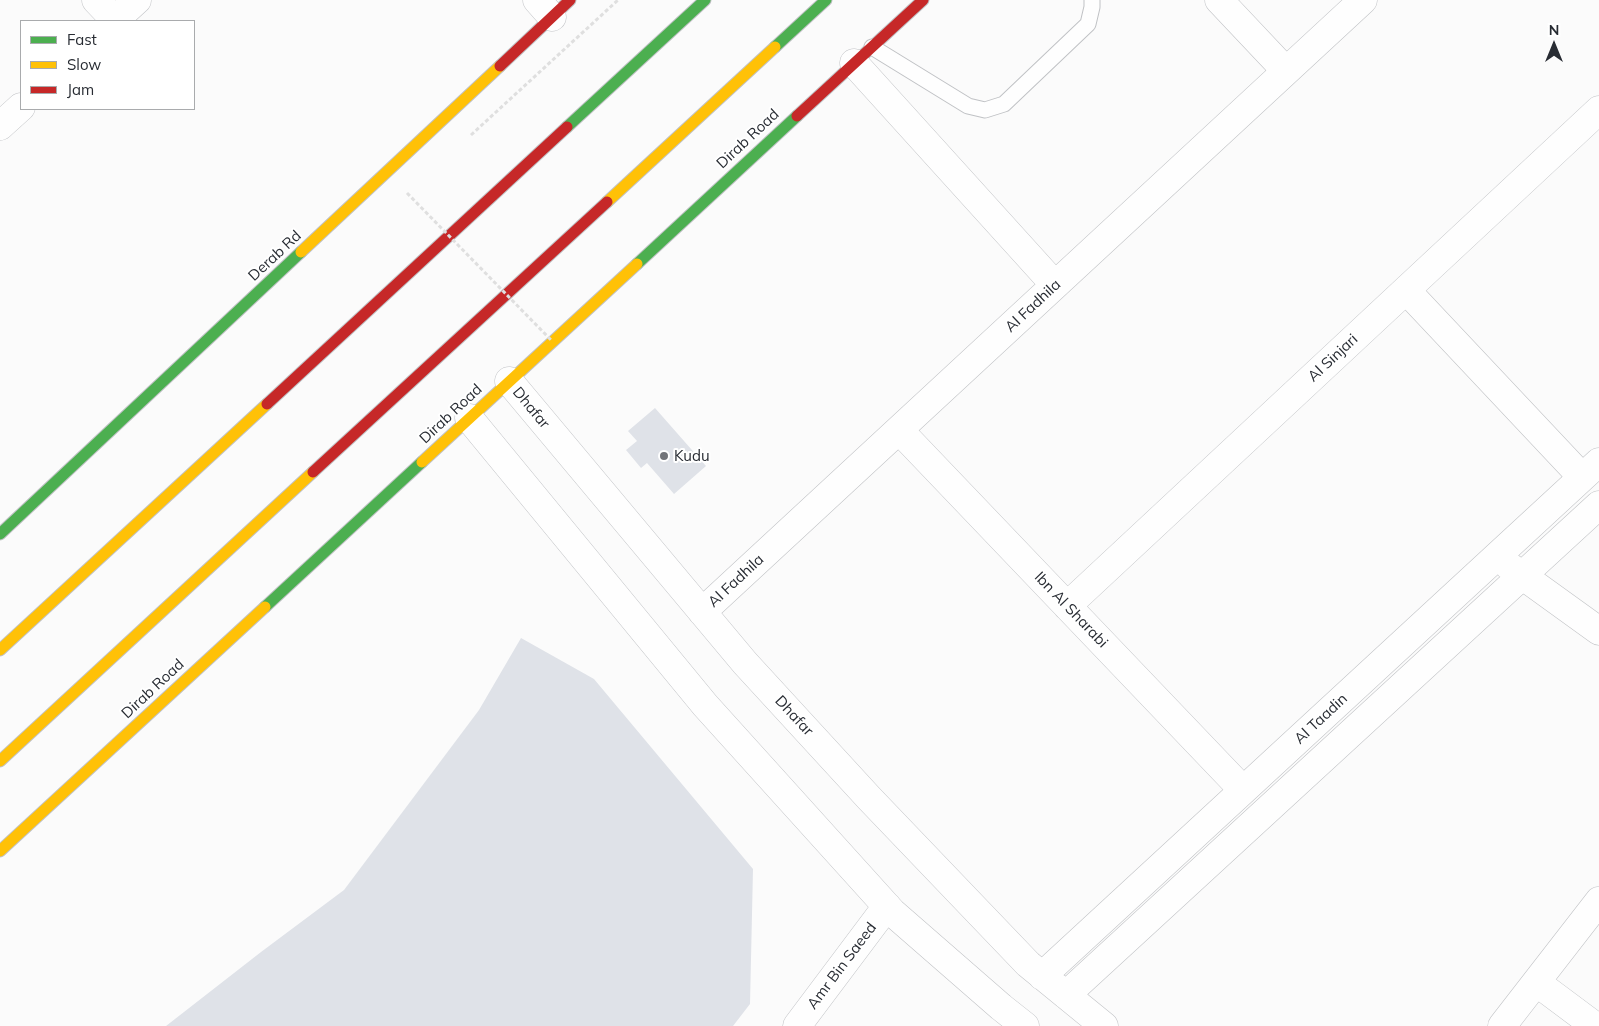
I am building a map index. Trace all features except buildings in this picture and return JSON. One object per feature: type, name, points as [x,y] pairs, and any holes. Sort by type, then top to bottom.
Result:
[{"type":"main road","points":[[0,650],[705,0]]},
{"type":"main road","points":[[0,760],[826,0]]},
{"type":"main road","name":"Dirab Road","points":[[0,851],[923,0]]},
{"type":"main road","name":"Derab Rd","points":[[0,534],[553,6]]},
{"type":"street","points":[[96,0],[114,20]]},
{"type":"street","points":[[116,20],[137,0]]},
{"type":"street","points":[[1220,0],[1286,72]]},
{"type":"street","name":"Al Fadhila","points":[[702,612],[1363,0]]},
{"type":"street","points":[[863,55],[1055,285]]},
{"type":"street","points":[[0,126],[20,108]]},
{"type":"street","name":"Al Sinjari","points":[[1067,606],[1599,110]]},
{"type":"street","points":[[1406,290],[1591,470]]},
{"type":"street","name":"Dhafar","points":[[509,381],[745,663],[876,806],[1028,964],[1104,1026]]},
{"type":"street","points":[[468,418],[705,705],[887,906],[1025,1026]]},
{"type":"street","name":"Ibn Al Sharabi","points":[[899,430],[1243,790]]},
{"type":"street","name":"Al Taadin","points":[[1042,976],[1591,470]]},
{"type":"street","name":"Al Taadin","points":[[1066,995],[1599,505]]},
{"type":"street","points":[[1496,557],[1599,631]]},
{"type":"street","points":[[1502,1026],[1599,901]]},
{"type":"street","name":"Amr Bin Saeed","points":[[797,1026],[887,906]]},
{"type":"street","points":[[1536,982],[1595,1026]]},
{"type":"lane","points":[[863,55],[968,106],[985,110],[1004,104],[1088,24],[1092,0]]},
{"type":"path","points":[[466,139],[618,0]]},
{"type":"path","points":[[408,193],[552,341]]},
{"type":"traffic: fast","points":[[567,127],[705,0]]},
{"type":"traffic: fast","points":[[775,47],[826,0]]},
{"type":"traffic: fast","points":[[637,264],[797,116]]},
{"type":"traffic: fast","points":[[0,534],[301,252]]},
{"type":"traffic: fast","points":[[265,607],[422,462]]},
{"type":"traffic: slow","points":[[607,202],[775,47]]},
{"type":"traffic: slow","points":[[301,252],[500,66]]},
{"type":"traffic: slow","points":[[422,462],[637,264]]},
{"type":"traffic: slow","points":[[0,650],[267,404]]},
{"type":"traffic: slow","points":[[0,761],[313,472]]},
{"type":"traffic: slow","points":[[0,851],[265,607]]},
{"type":"traffic: jam","points":[[500,66],[570,0]]},
{"type":"traffic: jam","points":[[797,116],[923,0]]},
{"type":"traffic: jam","points":[[267,404],[567,127]]},
{"type":"traffic: jam","points":[[313,472],[607,202]]},
{"type":"place","name":"Kudu","points":[[664,456]]}]
